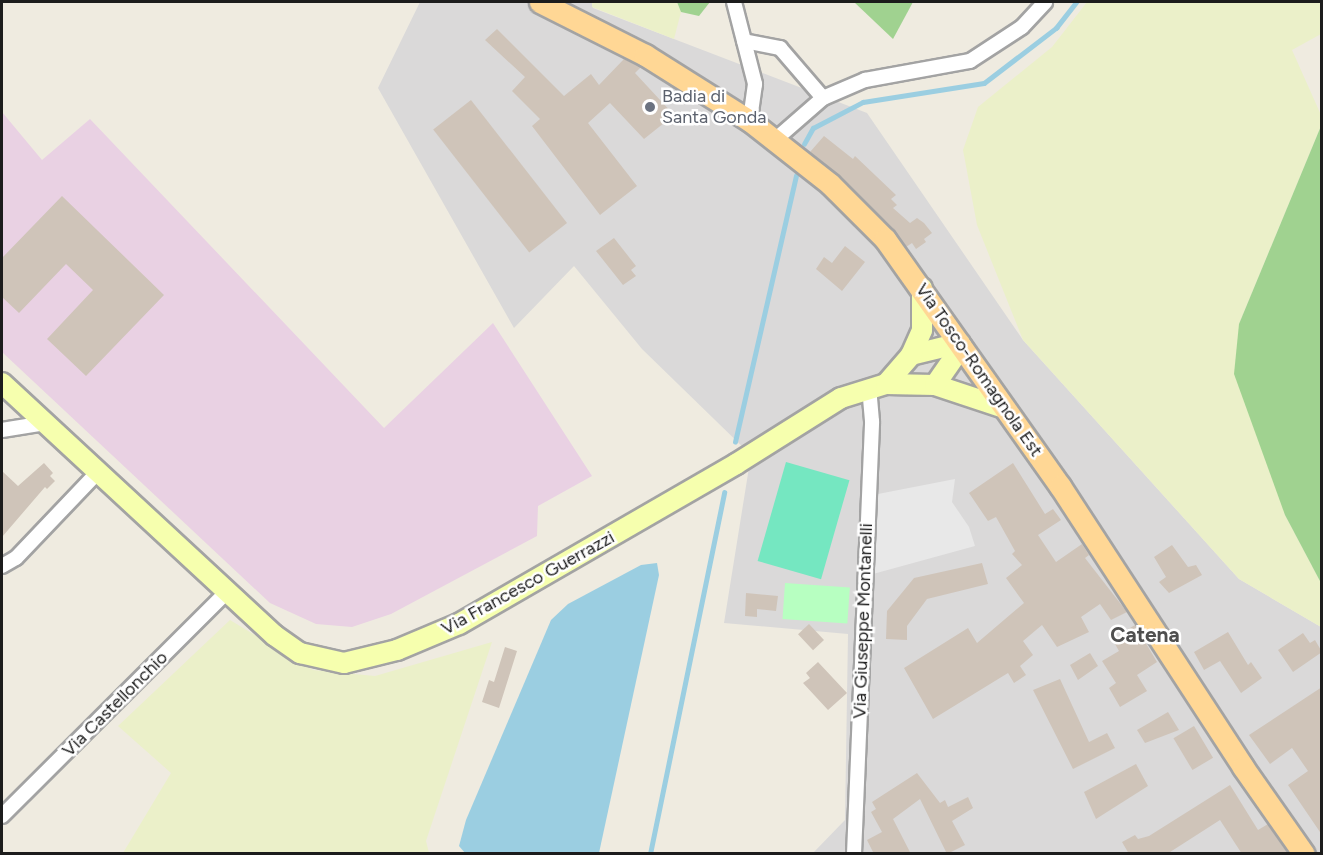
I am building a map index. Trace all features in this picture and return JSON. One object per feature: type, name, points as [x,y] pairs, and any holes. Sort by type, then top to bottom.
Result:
[{"type":"main road","name":"Via Tosco-Romagnola Est","points":[[540,2],[645,55],[750,120],[776,139],[864,217],[922,288],[1303,853]]},
{"type":"main road","name":"Via Francesco Guerrazzi","points":[[878,386],[911,355],[922,330],[922,288]]},
{"type":"main road","points":[[911,355],[961,345]]},
{"type":"main road","points":[[935,385],[961,345]]},
{"type":"main road","name":"Via Francesco Guerrazzi","points":[[2,383],[274,635],[300,653],[344,663],[398,650],[459,624],[736,465],[841,398],[878,386],[935,385],[1004,408]]},
{"type":"street","points":[[734,2],[755,84],[750,120]]},
{"type":"street","points":[[776,139],[823,98],[865,80],[970,61],[1022,27],[1045,2]]},
{"type":"street","points":[[744,41],[780,48],[823,98]]},
{"type":"street","name":"Via Giuseppe Montanelli","points":[[854,854],[872,421],[878,386]]},
{"type":"street","points":[[2,430],[45,423]]},
{"type":"street","points":[[2,566],[16,558],[98,472]]},
{"type":"street","name":"Via Castellonchio","points":[[2,816],[228,591]]},
{"type":"shaded area","points":[[420,2],[592,2],[593,8],[867,113],[1023,340],[1239,579],[1321,627],[1321,853],[813,853],[845,820],[848,634],[724,623],[751,455],[642,349],[574,266],[514,328],[378,88]]},
{"type":"shaded area","points":[[2,112],[42,160],[90,119],[384,428],[493,323],[592,476],[538,506],[537,536],[391,614],[352,627],[316,624],[270,603],[2,352]]},
{"type":"shaded area","points":[[955,479],[952,502],[969,527],[975,546],[873,574],[878,494]]},
{"type":"green space","points":[[592,2],[677,2],[681,12],[674,39],[592,7]]},
{"type":"green space","points":[[677,2],[710,2],[699,16],[681,12]]},
{"type":"green space","points":[[854,2],[913,2],[893,39]]},
{"type":"green space","points":[[1087,2],[1321,2],[1321,34],[1292,50],[1321,115],[1321,126],[1239,324],[1285,515],[1321,583],[1321,627],[1239,579],[1023,340],[977,225],[963,150],[978,107],[1052,47]]},
{"type":"green space","points":[[1321,126],[1322,583],[1285,515],[1234,374],[1239,324]]},
{"type":"green space","points":[[786,462],[849,480],[821,579],[758,561]]},
{"type":"green space","points":[[785,583],[850,588],[847,623],[782,619]]},
{"type":"green space","points":[[230,620],[313,670],[375,676],[492,642],[426,841],[429,853],[123,853],[171,773],[118,726]]},
{"type":"water","points":[[657,563],[659,575],[599,853],[465,853],[459,846],[466,820],[551,620],[568,604],[641,565]]},
{"type":"building","points":[[497,29],[564,96],[591,74],[599,85],[624,59],[641,67],[635,73],[674,115],[644,139],[610,103],[588,123],[637,186],[600,215],[532,126],[540,119],[512,91],[525,77],[485,40]]},
{"type":"building","points":[[471,100],[567,223],[529,252],[433,130]]},
{"type":"building","points":[[824,136],[853,159],[855,156],[896,195],[891,199],[897,205],[893,208],[910,223],[917,218],[924,223],[932,233],[924,239],[926,242],[916,249],[912,243],[906,247],[839,175],[810,152]]},
{"type":"building","points":[[62,196],[164,295],[86,376],[47,339],[93,290],[66,264],[19,313],[2,297],[2,258]]},
{"type":"building","points":[[614,238],[636,266],[631,270],[636,276],[623,285],[596,251]]},
{"type":"building","points":[[845,246],[865,262],[842,291],[816,269],[824,257],[832,263]]},
{"type":"building","points":[[44,463],[53,473],[50,476],[55,481],[47,489],[45,487],[2,537],[2,471],[18,486]]},
{"type":"building","points":[[1013,463],[1045,514],[1053,509],[1061,520],[1038,535],[1056,562],[1082,544],[1089,555],[1085,558],[1127,612],[1111,620],[1100,604],[1081,617],[1089,632],[1057,647],[1042,625],[1023,641],[1033,655],[1020,666],[1026,675],[1014,683],[1008,673],[933,719],[904,668],[968,628],[977,643],[1024,603],[1006,578],[1022,565],[1012,554],[1015,551],[996,517],[988,521],[969,493]]},
{"type":"building","points":[[1172,545],[1188,567],[1196,565],[1202,575],[1169,593],[1159,582],[1166,577],[1154,557]]},
{"type":"building","points":[[982,563],[988,584],[927,599],[907,626],[907,640],[886,639],[887,611],[914,578]]},
{"type":"building","points":[[746,593],[778,596],[776,611],[757,609],[757,617],[745,616]]},
{"type":"building","points":[[809,624],[824,640],[813,650],[798,634]]},
{"type":"building","points":[[1135,625],[1157,662],[1137,675],[1147,691],[1120,707],[1109,688],[1116,683],[1102,661],[1119,651],[1115,644],[1123,639],[1120,634]]},
{"type":"building","points":[[1228,632],[1248,665],[1251,662],[1262,678],[1241,693],[1220,661],[1204,670],[1194,652]]},
{"type":"building","points":[[1303,633],[1310,643],[1315,640],[1322,652],[1293,672],[1278,650]]},
{"type":"building","points":[[505,647],[517,651],[499,708],[482,702],[489,680],[494,682]]},
{"type":"building","points":[[1090,653],[1098,666],[1078,680],[1070,665]]},
{"type":"building","points":[[818,662],[847,693],[828,710],[803,683],[810,678],[806,673]]},
{"type":"building","points":[[1060,679],[1089,742],[1107,733],[1115,748],[1073,769],[1033,690]]},
{"type":"building","points":[[1322,687],[1322,835],[1288,785],[1308,771],[1292,748],[1270,764],[1249,735]]},
{"type":"building","points":[[1168,712],[1179,730],[1145,743],[1137,730]]},
{"type":"building","points":[[1194,726],[1213,758],[1192,770],[1173,738]]},
{"type":"building","points":[[1136,764],[1148,786],[1096,819],[1084,792]]},
{"type":"building","points":[[917,773],[940,803],[945,800],[948,807],[968,797],[973,808],[952,821],[965,845],[947,854],[920,799],[893,819],[911,854],[874,854],[867,840],[882,832],[871,812],[876,809],[872,802]]},
{"type":"building","points":[[1230,785],[1258,830],[1268,824],[1288,854],[1242,854],[1220,820],[1167,854],[1129,854],[1122,842],[1135,835],[1138,839],[1149,836]]},
{"type":"waterway","points":[[804,144],[813,128],[863,102],[984,83],[1056,28],[1076,2]]},
{"type":"waterway","points":[[735,442],[796,176]]},
{"type":"waterway","points":[[650,854],[724,493]]},
{"type":"place","name":"Badia di Santa Gonda","points":[[650,107]]},
{"type":"district","name":"Catena","points":[[1145,635]]}]
